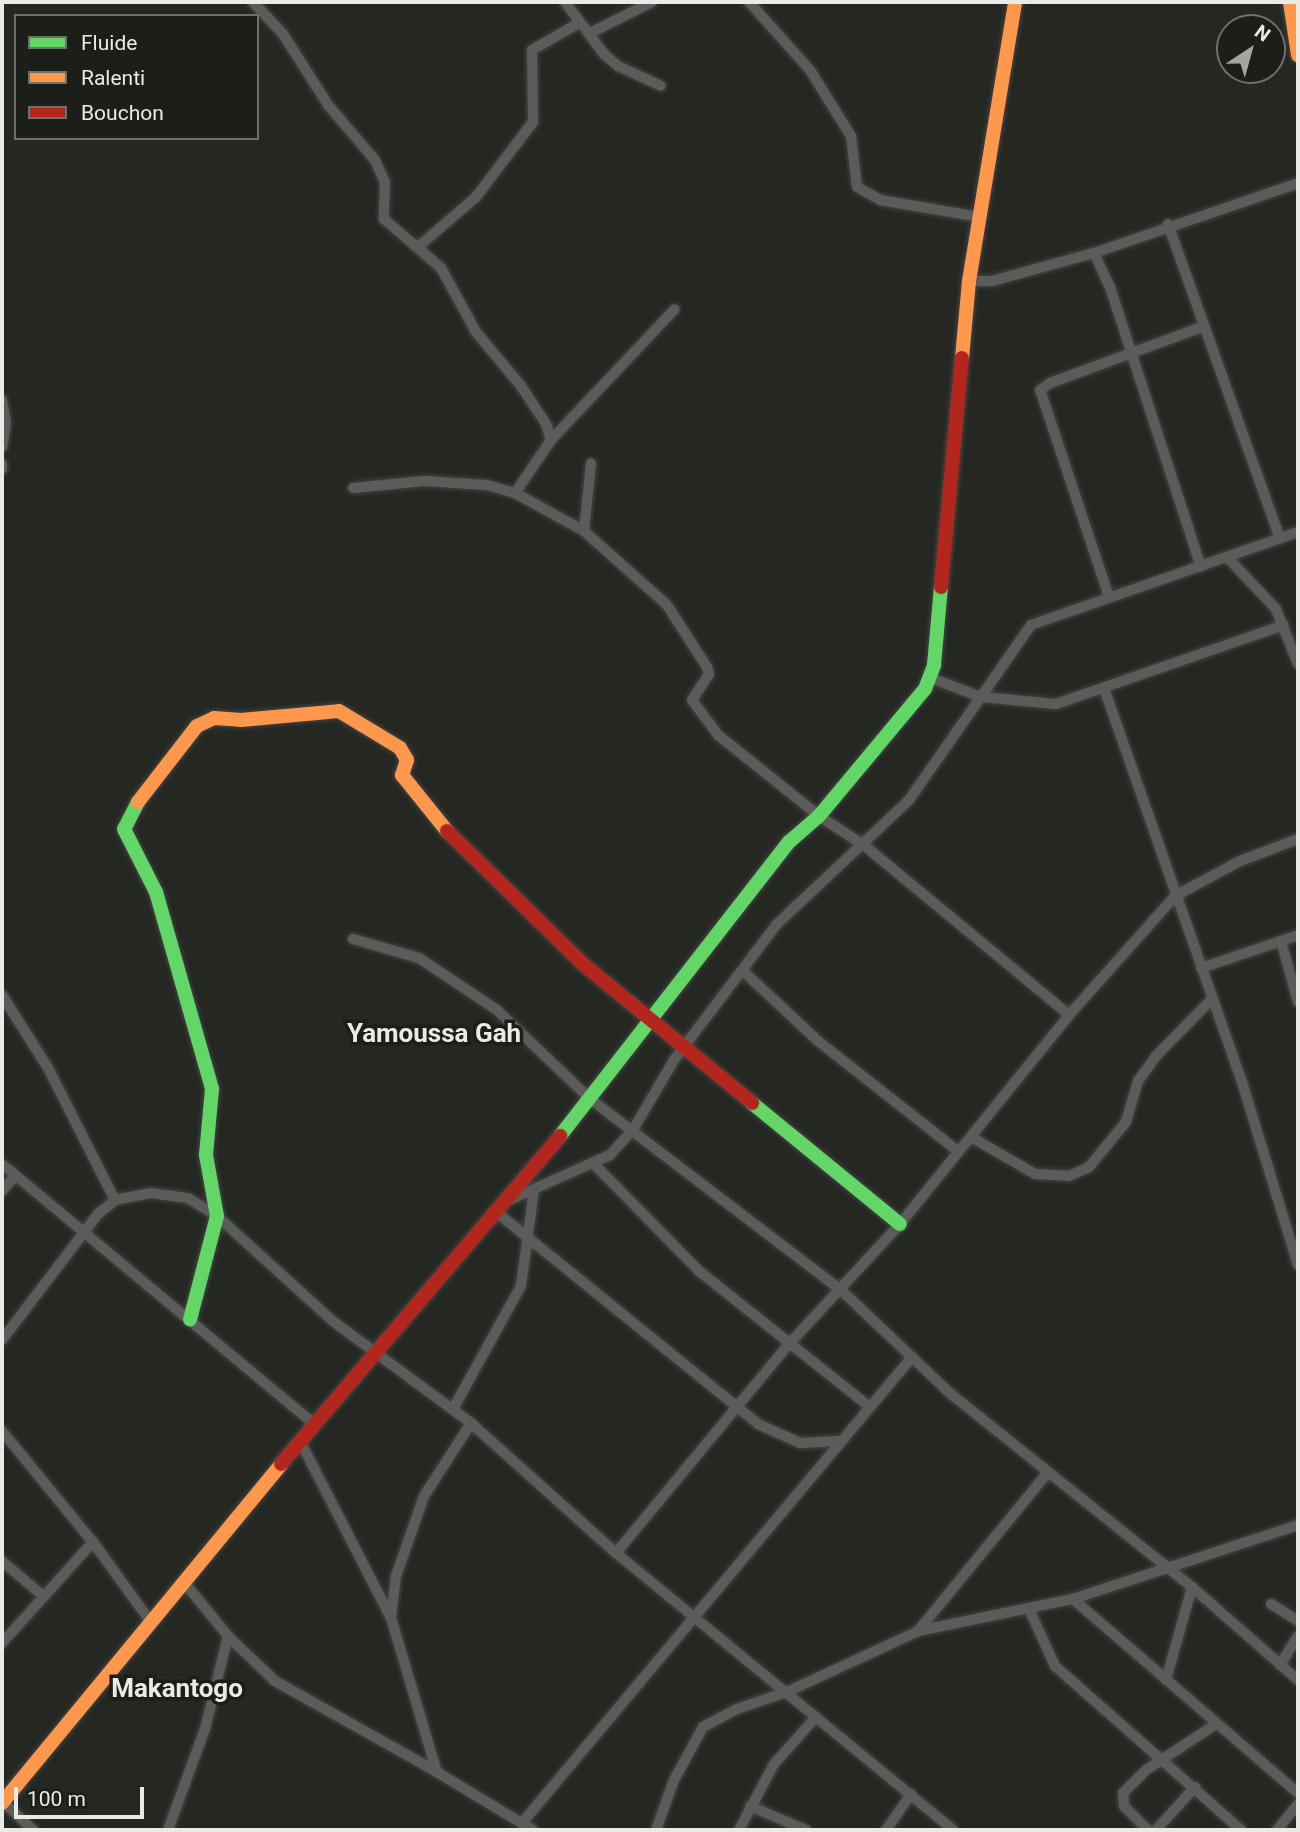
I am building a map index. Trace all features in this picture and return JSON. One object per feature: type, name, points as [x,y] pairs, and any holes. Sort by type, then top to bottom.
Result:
[{"type":"main road","points":[[2,1802],[373,1351],[499,1207],[589,1098],[789,842],[819,816],[931,678],[969,281],[1015,2]]},
{"type":"main road","points":[[1290,2],[1298,55]]},
{"type":"main road","points":[[190,1320],[217,1216],[206,1155],[212,1089],[156,892],[124,828],[132,810],[197,726],[214,718],[241,720],[339,711],[400,748],[407,760],[402,775],[448,833],[583,964],[900,1224]]},
{"type":"street","points":[[253,2],[283,34],[328,105],[376,160],[385,182],[384,219],[441,268],[476,332],[521,386],[551,440]]},
{"type":"street","points":[[565,2],[579,23],[618,66],[661,86]]},
{"type":"street","points":[[590,33],[652,2]]},
{"type":"street","points":[[749,2],[810,70],[851,136],[857,187],[880,200],[979,217]]},
{"type":"street","points":[[418,247],[476,197],[533,122],[532,50],[579,23]]},
{"type":"street","points":[[969,281],[992,281],[1094,253],[1168,224],[1298,183]]},
{"type":"street","points":[[1168,224],[1280,538]]},
{"type":"street","points":[[1094,253],[1110,287],[1129,353],[1201,567]]},
{"type":"street","points":[[515,493],[551,440],[675,309]]},
{"type":"street","points":[[1109,597],[1040,398],[1040,390],[1050,383],[1205,326]]},
{"type":"street","points":[[2,400],[5,423],[2,447]]},
{"type":"street","points":[[584,531],[591,463]]},
{"type":"street","points":[[353,488],[456,480],[515,493],[584,531],[667,605],[708,667],[709,674],[692,700],[696,710],[718,735],[819,816],[865,846],[1069,1015]]},
{"type":"street","points":[[838,1441],[800,1443],[780,1437],[528,1235],[499,1207],[610,1156],[634,1128],[685,1045],[786,913],[865,846],[909,800],[1031,625],[1298,532]]},
{"type":"street","points":[[1227,557],[1276,609],[1298,664]]},
{"type":"street","points":[[931,678],[981,697],[1056,704],[1284,625]]},
{"type":"street","points":[[1104,688],[1201,968],[1298,1265]]},
{"type":"street","points":[[616,1553],[741,1408],[789,1344],[842,1291],[900,1224],[1069,1015],[1175,896],[1240,861],[1298,839]]},
{"type":"street","points":[[1201,968],[1298,935]]},
{"type":"street","points":[[353,939],[419,958],[497,1010],[589,1098],[634,1128],[842,1291],[951,1394],[1192,1587],[1298,1680]]},
{"type":"street","points":[[1281,941],[1298,1002]]},
{"type":"street","points":[[1287,958],[1298,967]]},
{"type":"street","points":[[743,971],[818,1041],[958,1151]]},
{"type":"street","points":[[2,995],[48,1068],[115,1200]]},
{"type":"street","points":[[971,1137],[1035,1174],[1069,1177],[1089,1167],[1126,1122],[1138,1081],[1156,1056],[1211,1000]]},
{"type":"street","points":[[2,1164],[314,1424]]},
{"type":"street","points":[[594,1164],[666,1241],[789,1344],[869,1406]]},
{"type":"street","points":[[2,1191],[16,1175]]},
{"type":"street","points":[[453,1409],[521,1286],[534,1190]]},
{"type":"street","points":[[2,1340],[86,1235],[98,1214],[115,1200],[151,1193],[188,1198],[217,1216],[334,1322],[471,1423],[616,1553],[789,1691],[816,1717],[953,1830]]},
{"type":"street","points":[[522,1824],[696,1617],[838,1441],[912,1357]]},
{"type":"street","points":[[391,1618],[396,1576],[424,1496],[471,1423]]},
{"type":"street","points":[[2,1431],[93,1542],[150,1621]]},
{"type":"street","points":[[300,1441],[391,1618],[437,1772]]},
{"type":"street","points":[[918,1631],[1048,1472]]},
{"type":"street","points":[[656,1830],[674,1780],[703,1727],[737,1709],[789,1691],[918,1631],[1073,1599],[1168,1569],[1215,1550],[1298,1525]]},
{"type":"street","points":[[2,1643],[42,1595],[93,1542]]},
{"type":"street","points":[[2,1562],[42,1595]]},
{"type":"street","points":[[183,1581],[228,1636],[275,1681],[437,1772],[533,1830]]},
{"type":"street","points":[[1166,1680],[1192,1587]]},
{"type":"street","points":[[1073,1599],[1298,1793]]},
{"type":"street","points":[[1271,1604],[1298,1621]]},
{"type":"street","points":[[1029,1609],[1055,1666],[1163,1758],[1241,1830]]},
{"type":"street","points":[[167,1830],[205,1729],[228,1636]]},
{"type":"street","points":[[1280,1665],[1298,1636]]},
{"type":"street","points":[[739,1830],[774,1765],[816,1717]]},
{"type":"street","points":[[1148,1830],[1121,1799],[1163,1758],[1216,1724]]},
{"type":"street","points":[[1156,1830],[1195,1787]]},
{"type":"street","points":[[886,1830],[911,1794]]},
{"type":"street","points":[[2,1802],[33,1830]]},
{"type":"street","points":[[1277,1830],[1298,1804]]},
{"type":"street","points":[[750,1806],[806,1830]]},
{"type":"traffic: fast","points":[[560,1136],[789,842],[819,816],[925,689],[934,665],[941,587]]},
{"type":"traffic: fast","points":[[138,802],[124,829],[156,892],[212,1089],[206,1155],[217,1216],[190,1320]]},
{"type":"traffic: fast","points":[[752,1103],[900,1224]]},
{"type":"traffic: slow","points":[[962,358],[969,281],[1015,2]]},
{"type":"traffic: slow","points":[[1290,2],[1298,55]]},
{"type":"traffic: slow","points":[[138,802],[197,726],[214,718],[241,720],[339,711],[400,748],[407,760],[402,775],[447,831]]},
{"type":"traffic: slow","points":[[2,1803],[281,1464]]},
{"type":"traffic: jam","points":[[941,587],[962,358]]},
{"type":"traffic: jam","points":[[447,831],[583,964],[752,1103]]},
{"type":"traffic: jam","points":[[281,1464],[560,1136]]},
{"type":"district","name":"Yamoussa Gah","points":[[434,1034]]},
{"type":"district","name":"Makantogo","points":[[177,1689]]}]
